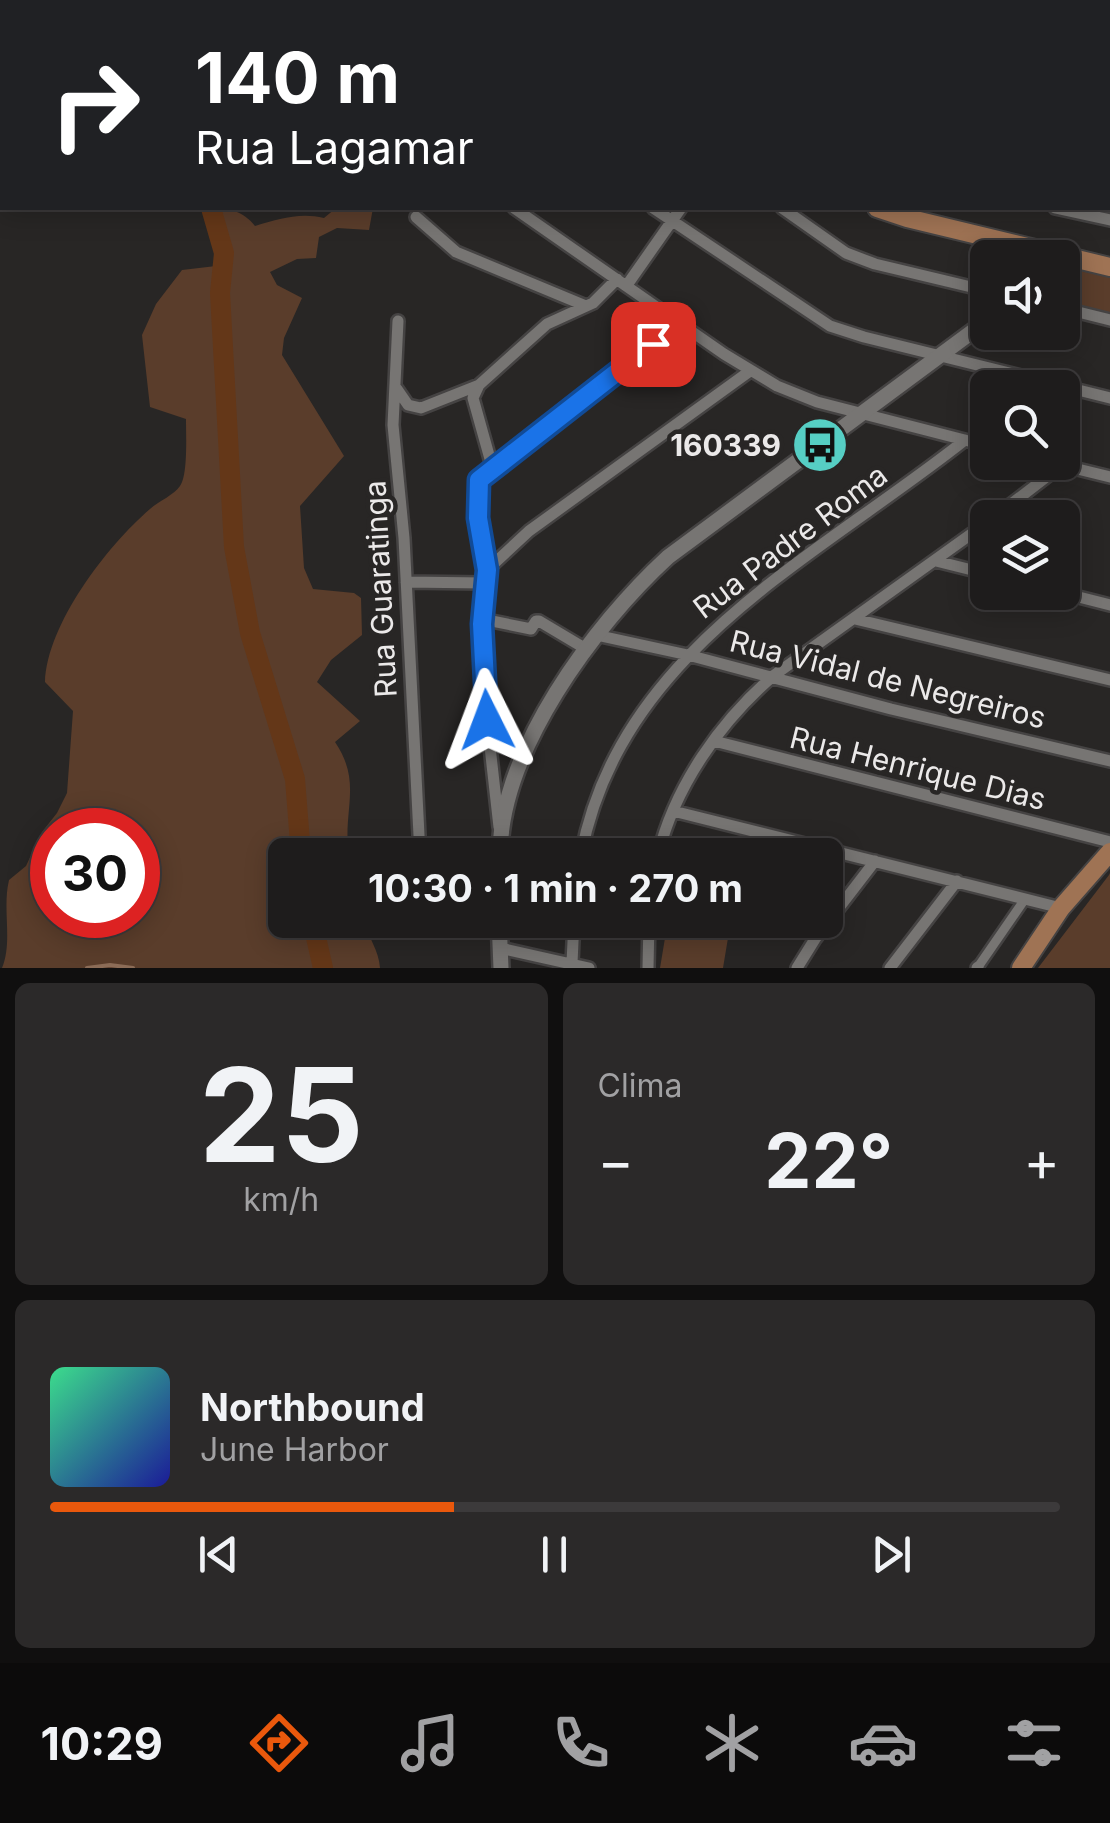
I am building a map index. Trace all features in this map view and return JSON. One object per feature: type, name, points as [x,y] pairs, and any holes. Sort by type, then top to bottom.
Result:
[{"type":"main road","points":[[884,210],[999,240]]},
{"type":"main road","points":[[1080,259],[1110,266]]},
{"type":"main road","points":[[1021,968],[1060,908],[1110,852]]},
{"type":"street","points":[[517,210],[750,371],[817,402],[970,441]]},
{"type":"street","points":[[656,210],[830,326],[1110,398]]},
{"type":"street","points":[[396,389],[408,405],[422,408],[479,385],[547,324],[586,306],[622,282],[680,210]]},
{"type":"street","points":[[785,210],[846,253],[970,287]]},
{"type":"street","points":[[1064,210],[1110,220]]},
{"type":"street","points":[[416,217],[465,256],[586,306]]},
{"type":"street","points":[[1080,312],[1110,320]]},
{"type":"street","name":"Rua Guaratinga","points":[[398,320],[393,425],[406,582],[419,838]]},
{"type":"street","points":[[500,838],[487,720],[482,619],[487,570],[476,500],[478,484],[488,471],[681,323]]},
{"type":"street","points":[[500,832],[534,731],[591,642],[638,585],[668,557],[970,334]]},
{"type":"street","points":[[487,570],[529,532],[750,371]]},
{"type":"street","points":[[479,385],[473,398],[488,471]]},
{"type":"street","name":"Rua Padre Roma","points":[[585,838],[594,801],[612,760],[688,654],[762,590],[965,440]]},
{"type":"street","points":[[1080,470],[1110,477]]},
{"type":"street","points":[[1014,500],[1039,480]]},
{"type":"street","points":[[664,838],[686,783],[743,702],[772,676],[970,535]]},
{"type":"street","points":[[936,560],[970,569]]},
{"type":"street","points":[[406,582],[484,583]]},
{"type":"street","points":[[1080,597],[1105,604],[1110,593]]},
{"type":"street","name":"Rua Vidal de Negreiros","points":[[482,619],[531,629],[539,621],[591,642],[688,654],[891,709],[1110,761]]},
{"type":"street","points":[[855,619],[1110,680]]},
{"type":"street","name":"Rua Henrique Dias","points":[[714,741],[1110,842]]},
{"type":"street","points":[[673,811],[780,838]]},
{"type":"street","points":[[843,853],[1060,908]]},
{"type":"street","points":[[797,968],[815,938],[875,861]]},
{"type":"street","points":[[890,968],[956,880]]},
{"type":"street","points":[[977,968],[1025,899]]},
{"type":"street","points":[[500,938],[502,968]]},
{"type":"street","points":[[572,963],[573,938]]},
{"type":"street","points":[[648,968],[649,938]]},
{"type":"street","points":[[500,948],[589,968]]},
{"type":"shaded area","points":[[201,210],[230,210],[244,215],[255,226],[298,216],[324,218],[334,210],[373,210],[369,230],[337,228],[319,237],[316,258],[297,259],[270,272],[277,285],[302,298],[284,338],[282,355],[344,456],[300,506],[304,568],[313,589],[354,593],[361,598],[362,635],[331,660],[317,682],[360,721],[335,742],[350,784],[348,838],[268,838],[268,938],[371,938],[380,968],[2,968],[7,947],[9,880],[30,858],[30,938],[160,938],[160,808],[60,808],[67,793],[73,711],[45,682],[56,636],[82,588],[116,543],[183,481],[186,419],[150,407],[142,335],[156,304],[182,270],[216,266],[214,231]]},
{"type":"shaded area","points":[[1080,259],[1110,267],[1110,318],[1080,310]]},
{"type":"shaded area","points":[[1109,875],[1110,968],[1038,968]]},
{"type":"shaded area","points":[[665,938],[728,938],[723,968],[660,968]]},
{"type":"waterway","points":[[212,210],[224,253],[220,293],[234,547],[250,633],[295,779],[300,838]]},
{"type":"waterway","points":[[316,938],[323,968]]},
{"type":"waterway","points":[[87,968],[133,968]]},
{"type":"place","name":"160339","points":[[820,445]]},
{"type":"route","points":[[487,720],[482,624],[487,570],[478,518],[479,480],[492,466],[653,344]]}]
